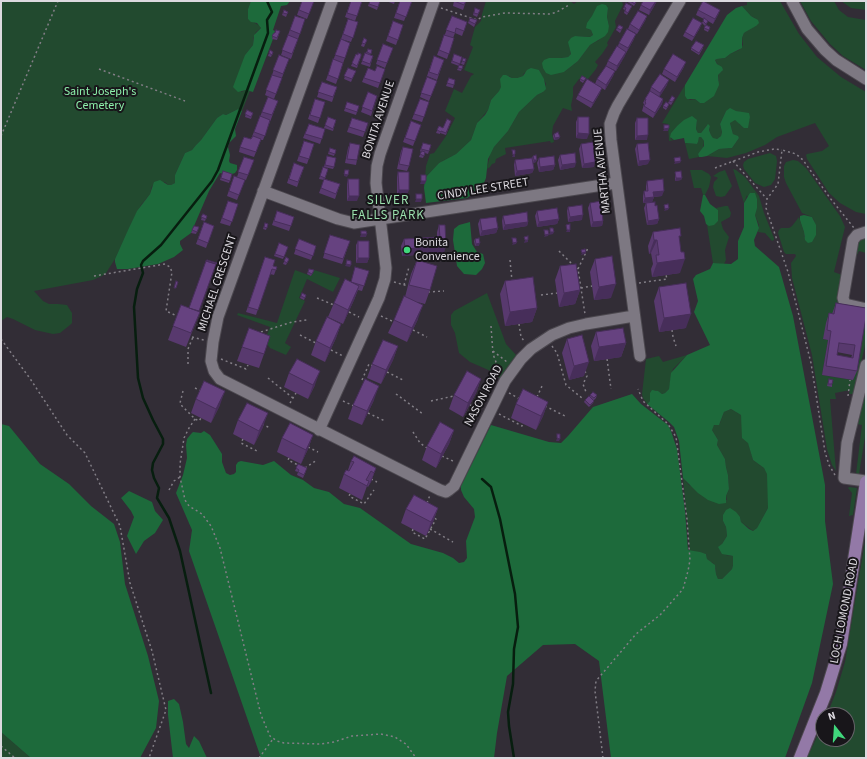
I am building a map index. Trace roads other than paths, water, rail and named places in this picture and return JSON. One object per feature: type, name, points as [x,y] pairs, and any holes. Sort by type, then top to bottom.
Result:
[{"type":"main road","name":"LOCH LOMOND ROAD","points":[[800,758],[826,693],[841,644],[866,482]]},
{"type":"street","name":"MICHAEL CRESCENT","points":[[332,1],[216,325],[211,356],[212,367],[216,376],[220,379],[434,488],[447,491]]},
{"type":"street","name":"MARTHA AVENUE","points":[[640,356],[616,183],[610,124],[612,117],[680,1]]},
{"type":"street","points":[[792,1],[807,29],[825,50],[836,60],[866,79]]},
{"type":"street","name":"BONITA AVENUE","points":[[319,430],[351,360],[385,279],[386,268],[376,178],[378,161],[433,3]]},
{"type":"street","name":"CINDY LEE STREET","points":[[264,191],[344,221],[360,222],[616,183]]},
{"type":"street","points":[[862,233],[854,237],[852,242],[842,298],[845,304],[866,309]]},
{"type":"street","name":"NASON ROAD","points":[[447,491],[454,486],[503,386],[514,367],[531,349],[546,338],[564,330],[586,324],[634,316]]},
{"type":"street","points":[[866,365],[847,442],[844,478],[866,482]]},
{"type":"waterway","points":[[211,693],[180,551],[169,518],[157,498],[159,488],[152,470],[153,463],[163,444],[163,439],[143,398],[138,378],[134,307],[137,289],[143,273],[141,265],[143,261],[161,245],[212,181],[218,170],[268,33],[267,20],[272,12],[267,1]]},
{"type":"waterway","points":[[482,479],[491,487],[500,519],[515,594],[518,627],[514,649],[513,684],[508,712],[514,758]]},
{"type":"place","name":"Bonita Convenience","points":[[407,250]]},
{"type":"district","name":"SILVER FALLS PARK","points":[[388,208]]},
{"type":"park label","name":"Saint Joseph's Cemetery","points":[[100,99]]}]
